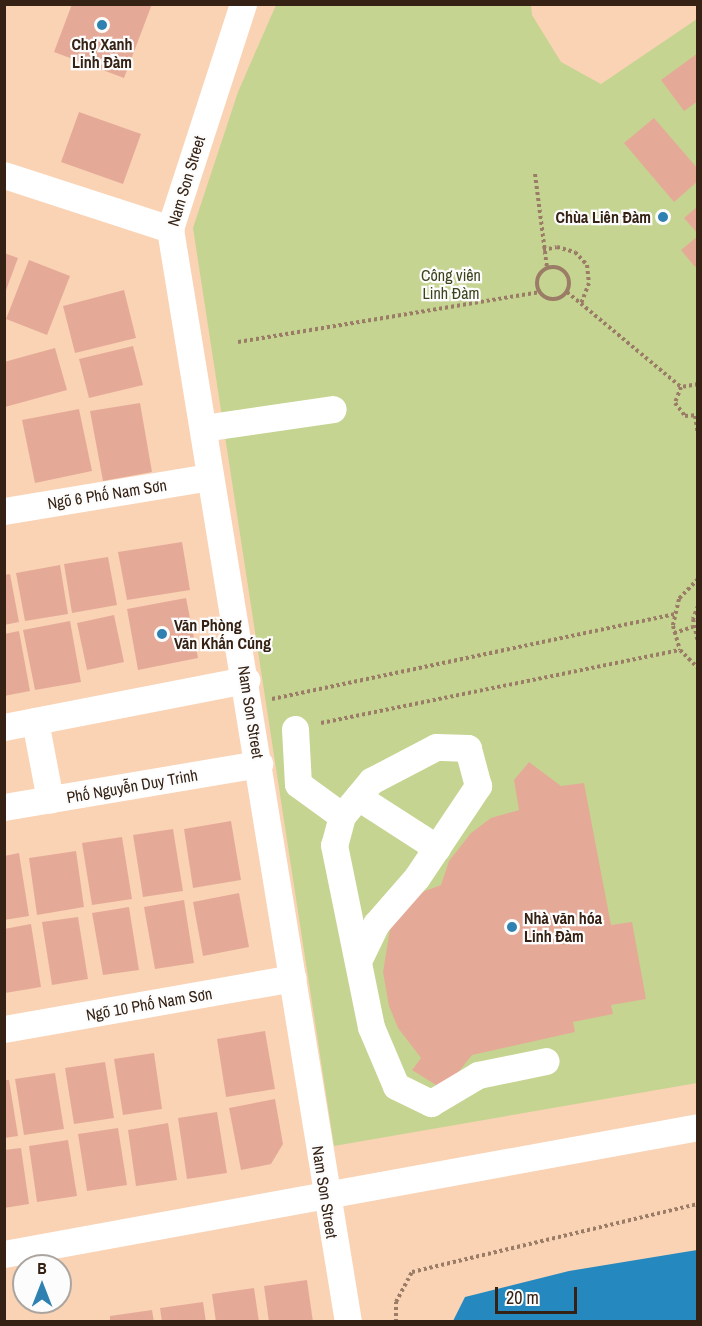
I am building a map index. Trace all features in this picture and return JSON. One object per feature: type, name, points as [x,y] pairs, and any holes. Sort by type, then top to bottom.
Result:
[{"type":"street","name":"Nam Son Street","points":[[243,4],[170,229],[248,692],[325,1198],[348,1322]]},
{"type":"street","points":[[4,175],[170,229]]},
{"type":"street","points":[[202,428],[333,409]]},
{"type":"street","name":"Ngõ 6 Phố Nam Sơn","points":[[5,508],[210,477]]},
{"type":"street","points":[[4,727],[248,692]]},
{"type":"street","points":[[35,721],[50,800]]},
{"type":"street","points":[[295,729],[298,784],[350,806],[436,848]]},
{"type":"street","points":[[358,961],[376,924],[436,848],[478,786],[468,748],[436,747],[370,781],[350,806],[334,845],[371,1027],[396,1086],[431,1103],[478,1075],[546,1061]]},
{"type":"street","name":"Phố Nguyễn Duy Trinh","points":[[4,807],[259,764]]},
{"type":"street","name":"Ngõ 10 Phố Nam Sơn","points":[[4,1029],[293,978]]},
{"type":"street","points":[[4,1254],[325,1198],[698,1127]]},
{"type":"path","points":[[535,174],[547,268]]},
{"type":"path","points":[[543,250],[557,247],[575,252],[587,265],[589,283],[581,304]]},
{"type":"path","points":[[539,292],[539,275],[547,268],[561,268],[567,274],[567,292],[681,387]]},
{"type":"path","points":[[237,342],[539,292],[554,300],[567,292]]},
{"type":"path","points":[[698,384],[681,387],[675,395],[678,410],[696,416],[698,434]]},
{"type":"path","points":[[698,579],[679,599],[674,614],[674,633],[680,650],[698,668]]},
{"type":"path","points":[[698,606],[693,627],[698,642]]},
{"type":"path","points":[[248,692],[674,614]]},
{"type":"path","points":[[674,633],[693,627]]},
{"type":"path","points":[[295,729],[680,650]]},
{"type":"path","points":[[396,1322],[396,1302],[412,1272],[698,1204]]},
{"type":"green space","name":"Công viên Linh Đàm","points":[[276,5],[531,5],[532,15],[561,62],[601,84],[697,19],[697,1083],[334,1146],[193,228],[238,92]]},
{"type":"water","points":[[697,1250],[697,1321],[453,1321],[465,1297],[569,1271]]},
{"type":"building","points":[[72,4],[152,4],[124,78],[54,52]]},
{"type":"building","points":[[698,53],[698,101],[684,111],[661,80]]},
{"type":"building","points":[[79,112],[141,134],[123,184],[61,162]]},
{"type":"building","points":[[654,118],[698,169],[698,181],[674,202],[624,143]]},
{"type":"building","points":[[698,206],[698,234],[684,218]]},
{"type":"building","points":[[698,236],[698,265],[695,267],[681,250]]},
{"type":"building","points":[[4,253],[18,258],[5,293],[4,293]]},
{"type":"building","points":[[29,260],[70,276],[47,335],[6,319]]},
{"type":"building","points":[[124,290],[136,338],[75,353],[63,306]]},
{"type":"building","points":[[133,346],[143,385],[89,398],[79,359]]},
{"type":"building","points":[[55,348],[67,390],[5,407],[4,362]]},
{"type":"building","points":[[140,403],[152,472],[103,481],[90,411]]},
{"type":"building","points":[[79,409],[92,471],[35,483],[22,420]]},
{"type":"building","points":[[182,542],[190,590],[127,600],[118,552]]},
{"type":"building","points":[[108,557],[117,605],[72,613],[64,564]]},
{"type":"building","points":[[60,565],[68,614],[25,621],[16,573]]},
{"type":"building","points":[[10,574],[19,622],[4,625],[4,575]]},
{"type":"building","name":"Văn Phòng Văn Khấn Cúng","points":[[186,598],[198,658],[138,670],[127,609]]},
{"type":"building","points":[[114,615],[124,662],[87,670],[77,623]]},
{"type":"building","points":[[70,621],[81,682],[35,690],[23,630]]},
{"type":"building","points":[[19,631],[30,691],[4,696],[4,634]]},
{"type":"building","name":"Nhà văn hóa Linh Đàm","points":[[529,762],[561,786],[584,783],[611,925],[632,922],[646,999],[611,1005],[613,1014],[573,1022],[575,1032],[472,1055],[444,1090],[412,1070],[421,1058],[398,1028],[389,1006],[383,972],[390,929],[417,894],[441,885],[449,861],[471,833],[491,818],[519,810],[514,780]]},
{"type":"building","points":[[231,821],[241,880],[193,888],[184,829]]},
{"type":"building","points":[[173,829],[183,891],[143,897],[133,835]]},
{"type":"building","points":[[122,837],[132,899],[92,905],[82,843]]},
{"type":"building","points":[[76,851],[84,907],[37,915],[29,858]]},
{"type":"building","points":[[19,853],[29,916],[4,920],[4,856]]},
{"type":"building","points":[[239,893],[249,947],[203,956],[193,902]]},
{"type":"building","points":[[184,900],[194,963],[155,969],[144,907]]},
{"type":"building","points":[[129,907],[139,970],[103,975],[92,913]]},
{"type":"building","points":[[78,917],[88,979],[52,985],[42,922]]},
{"type":"building","points":[[31,924],[41,987],[5,993],[4,929]]},
{"type":"building","points":[[265,1031],[275,1089],[226,1097],[217,1039]]},
{"type":"building","points":[[154,1053],[162,1109],[123,1115],[114,1059]]},
{"type":"building","points":[[105,1062],[114,1118],[74,1124],[65,1068]]},
{"type":"building","points":[[55,1073],[64,1129],[24,1135],[15,1079]]},
{"type":"building","points":[[4,1080],[9,1080],[18,1136],[4,1138]]},
{"type":"building","points":[[275,1099],[283,1144],[271,1164],[241,1170],[229,1108]]},
{"type":"building","points":[[217,1112],[227,1173],[187,1179],[178,1118]]},
{"type":"building","points":[[168,1123],[177,1180],[136,1186],[128,1130]]},
{"type":"building","points":[[118,1128],[127,1185],[87,1191],[78,1134]]},
{"type":"building","points":[[68,1140],[77,1196],[37,1202],[29,1146]]},
{"type":"building","points":[[21,1148],[29,1204],[4,1208],[4,1150]]},
{"type":"building","points":[[307,1280],[313,1322],[269,1322],[264,1286]]},
{"type":"building","points":[[254,1288],[259,1322],[216,1322],[212,1294]]},
{"type":"building","points":[[203,1302],[206,1322],[162,1322],[160,1308]]},
{"type":"building","points":[[152,1310],[154,1322],[110,1322],[110,1316]]},
{"type":"place","name":"Chợ Xanh Linh Đàm","points":[[102,25]]},
{"type":"place","name":"Chùa Liên Đàm","points":[[663,217]]},
{"type":"place","name":"Văn Phòng Văn Khấn Cúng","points":[[162,634]]},
{"type":"place","name":"Nhà văn hóa Linh Đàm","points":[[512,927]]}]
